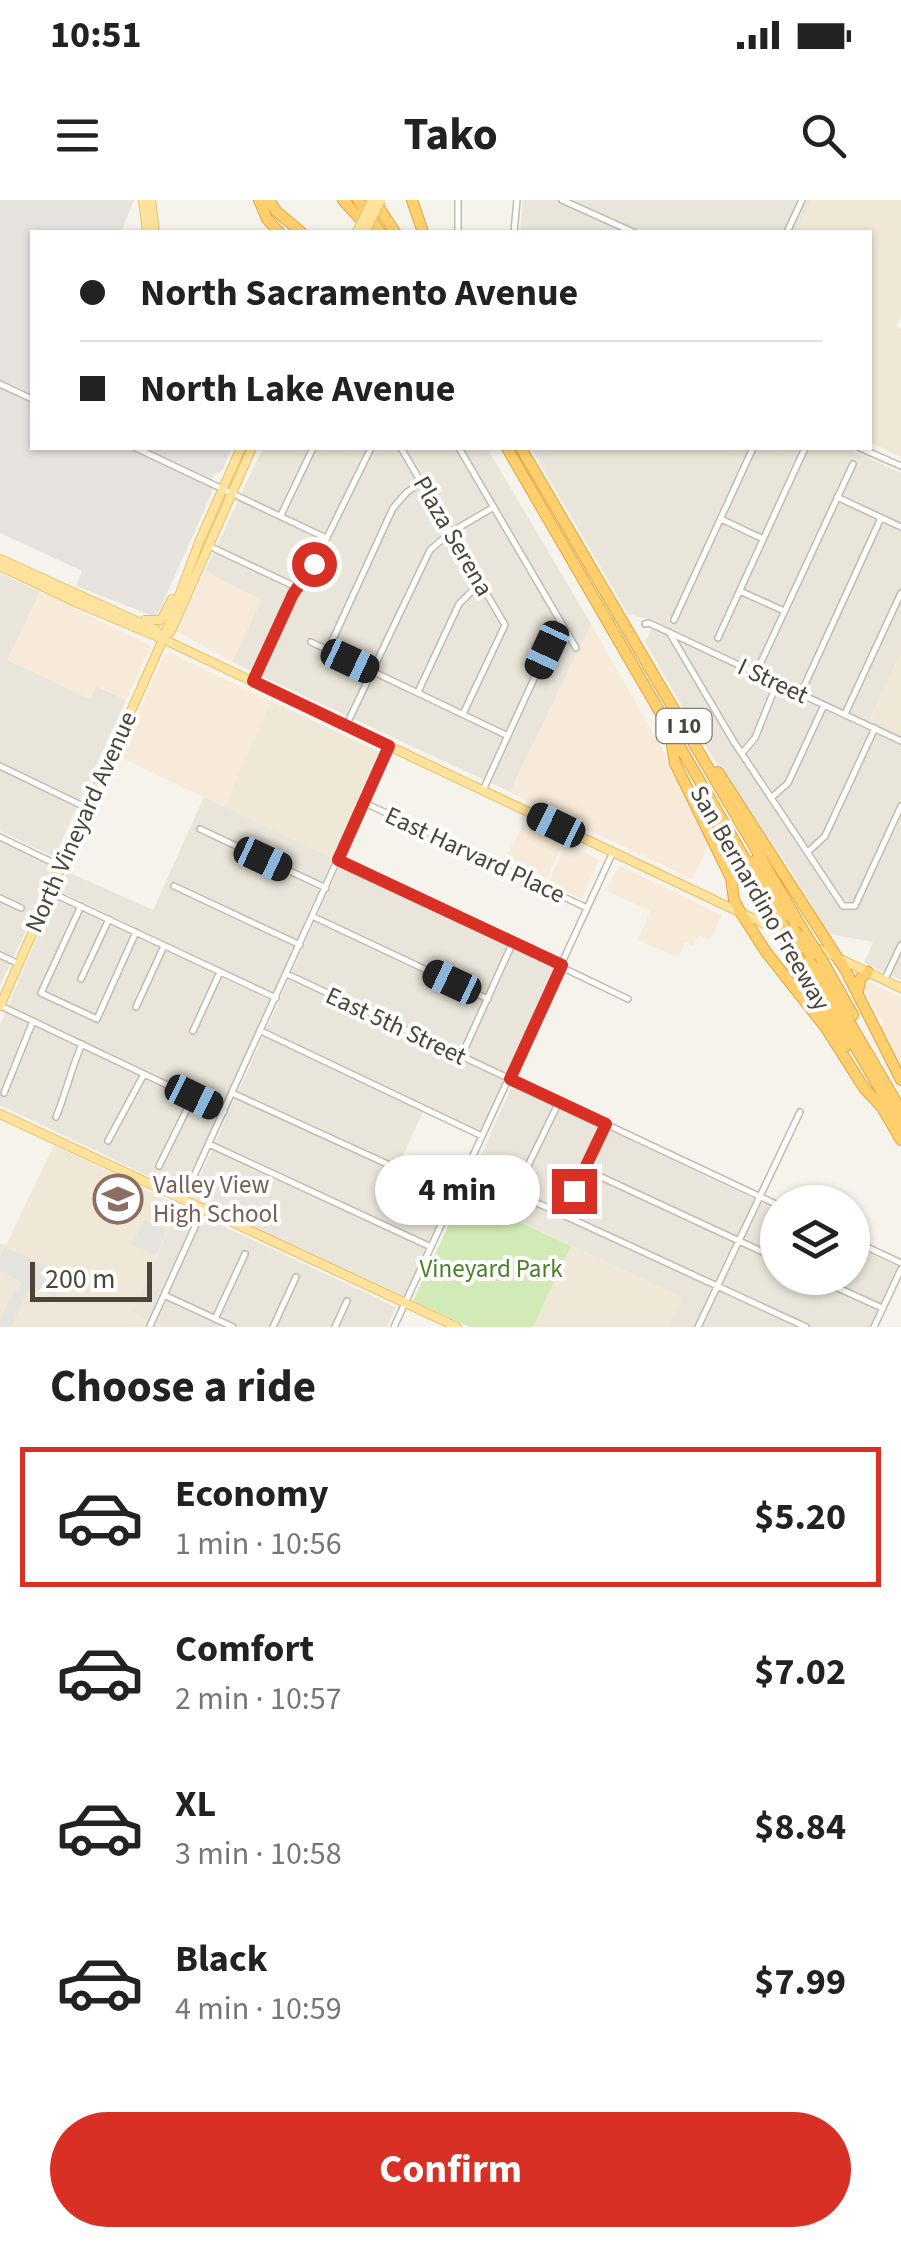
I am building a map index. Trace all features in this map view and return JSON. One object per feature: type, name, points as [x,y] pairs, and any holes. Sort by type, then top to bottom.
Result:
[{"type":"highway","points":[[259,200],[277,230]]},
{"type":"highway","points":[[268,200],[299,230]]},
{"type":"highway","points":[[346,200],[368,230]]},
{"type":"highway","points":[[358,200],[379,230]]},
{"type":"highway","points":[[373,200],[391,230]]},
{"type":"highway","points":[[412,200],[421,230]]},
{"type":"highway","points":[[511,450],[777,920]]},
{"type":"highway","points":[[511,450],[794,929],[816,958],[901,1110]]},
{"type":"highway","name":"San Bernardino Freeway","points":[[511,450],[672,746],[777,920],[901,1140]]},
{"type":"highway","name":"San Bernardino Freeway","points":[[511,450],[700,754],[901,1098]]},
{"type":"highway","points":[[672,746],[675,763],[731,878],[734,900],[741,913],[882,1108]]},
{"type":"highway","points":[[700,754],[714,766],[837,957],[901,1080]]},
{"type":"highway","points":[[792,946],[901,1125]]},
{"type":"highway","points":[[864,1006],[857,985],[868,972]]},
{"type":"main road","points":[[147,200],[147,230]]},
{"type":"main road","points":[[147,200],[155,230]]},
{"type":"main road","points":[[370,230],[373,200]]},
{"type":"main road","points":[[358,230],[373,200]]},
{"type":"main road","name":"North Vineyard Avenue","points":[[0,1006],[163,639],[240,450]]},
{"type":"main road","name":"North Vineyard Avenue","points":[[227,490],[251,450]]},
{"type":"main road","name":"North Vineyard Avenue","points":[[163,639],[171,631],[192,582],[204,543]]},
{"type":"main road","points":[[0,563],[156,622],[181,588]]},
{"type":"main road","points":[[0,563],[74,602],[253,681],[901,988]]},
{"type":"main road","points":[[91,598],[156,630],[163,639]]},
{"type":"main road","points":[[0,1114],[457,1327]]},
{"type":"street","points":[[458,200],[458,230]]},
{"type":"street","points":[[514,230],[517,200]]},
{"type":"street","points":[[562,200],[629,230]]},
{"type":"street","points":[[788,230],[802,200]]},
{"type":"street","points":[[0,384],[30,398]]},
{"type":"street","points":[[140,450],[326,538]]},
{"type":"street","points":[[281,515],[311,450]]},
{"type":"street","points":[[253,681],[296,588],[311,568],[370,450]]},
{"type":"street","name":"Plaza Serena","points":[[401,450],[504,625],[463,714]]},
{"type":"street","points":[[459,450],[576,648]]},
{"type":"street","points":[[674,620],[752,450]]},
{"type":"street","points":[[718,638],[804,450]]},
{"type":"street","points":[[865,450],[901,466]]},
{"type":"street","points":[[756,673],[852,464]]},
{"type":"street","points":[[328,650],[393,508],[406,492],[421,483]]},
{"type":"street","points":[[837,498],[901,527]]},
{"type":"street","points":[[346,726],[424,559],[450,532],[494,508]]},
{"type":"street","points":[[800,694],[881,518]]},
{"type":"street","points":[[720,519],[763,539]]},
{"type":"street","points":[[204,543],[296,588]]},
{"type":"street","points":[[418,692],[459,604],[480,583]]},
{"type":"street","points":[[740,591],[784,611]]},
{"type":"street","points":[[845,714],[901,593]]},
{"type":"street","points":[[483,790],[560,622]]},
{"type":"street","name":"I Street","points":[[644,624],[669,632],[901,741]]},
{"type":"street","points":[[669,632],[771,798],[847,908],[855,906],[901,806]]},
{"type":"street","points":[[310,642],[508,736]]},
{"type":"street","points":[[742,752],[755,738],[777,682]]},
{"type":"street","points":[[771,798],[788,783],[824,705]]},
{"type":"street","points":[[809,851],[822,841],[875,728]]},
{"type":"street","points":[[183,1200],[389,746]]},
{"type":"street","points":[[0,766],[87,808]]},
{"type":"street","name":"East Harvard Place","points":[[363,802],[587,908]]},
{"type":"street","points":[[200,829],[326,888]]},
{"type":"street","points":[[0,837],[61,866]]},
{"type":"street","points":[[394,1327],[613,852]]},
{"type":"street","points":[[338,860],[628,999]]},
{"type":"street","points":[[174,886],[300,946]]},
{"type":"street","points":[[50,892],[276,998]]},
{"type":"street","points":[[0,898],[21,908]]},
{"type":"street","points":[[81,906],[41,993],[97,1018],[136,932]]},
{"type":"street","points":[[312,916],[488,999]]},
{"type":"street","points":[[81,979],[109,920]]},
{"type":"street","points":[[461,1056],[513,942]]},
{"type":"street","points":[[885,980],[901,945]]},
{"type":"street","points":[[136,1007],[164,946]]},
{"type":"street","points":[[0,955],[19,964]]},
{"type":"street","points":[[193,1031],[220,972]]},
{"type":"street","name":"East 5th Street","points":[[287,974],[759,1196]]},
{"type":"street","points":[[0,1006],[224,1112]]},
{"type":"street","points":[[4,1093],[33,1021]]},
{"type":"street","points":[[261,1031],[482,1136]]},
{"type":"street","points":[[56,1117],[82,1044]]},
{"type":"street","points":[[108,1141],[144,1074]]},
{"type":"street","points":[[232,1092],[455,1196]]},
{"type":"street","points":[[159,1166],[194,1097]]},
{"type":"street","points":[[559,1102],[518,1191],[522,1196],[806,1327]]},
{"type":"street","points":[[698,1327],[800,1112]]},
{"type":"street","points":[[564,1213],[606,1124]]},
{"type":"street","points":[[209,1144],[431,1247]]},
{"type":"street","points":[[584,1169],[760,1251]]},
{"type":"street","points":[[150,1326],[203,1210]]},
{"type":"street","points":[[870,1250],[901,1266],[874,1327]]},
{"type":"street","points":[[215,1319],[245,1254]]},
{"type":"street","points":[[273,1327],[296,1278]]},
{"type":"street","points":[[164,1294],[233,1327]]},
{"type":"street","points":[[853,1295],[882,1308]]},
{"type":"street","points":[[335,1327],[347,1300]]},
{"type":"shaded area","points":[[0,200],[134,200],[122,230],[30,230],[30,450],[231,450],[222,471],[213,475],[211,495],[159,611],[153,616],[76,586],[82,571],[0,533]]},
{"type":"shaded area","points":[[523,200],[811,200],[797,230],[520,230]]},
{"type":"shaded area","points":[[811,200],[901,200],[901,316],[896,326],[901,329],[901,457],[872,443],[872,230],[797,230]]},
{"type":"shaded area","points":[[262,450],[488,450],[591,624],[510,792],[232,662],[261,600],[205,571]]},
{"type":"shaded area","points":[[532,450],[851,450],[901,473],[901,653],[870,719],[901,734],[901,980],[864,963],[873,942],[829,934],[790,869],[706,747],[645,642],[655,621],[628,614]]},
{"type":"shaded area","points":[[205,571],[261,600],[232,662],[177,631]]},
{"type":"shaded area","points":[[0,573],[40,592],[8,660],[91,698],[96,686],[126,700],[54,857],[0,831]]},
{"type":"shaded area","points":[[40,592],[151,646],[126,700],[97,686],[90,699],[7,660]]},
{"type":"shaded area","points":[[591,624],[673,768],[709,844],[692,879],[510,792]]},
{"type":"shaded area","points":[[901,653],[901,734],[870,720]]},
{"type":"shaded area","points":[[165,654],[271,701],[224,807],[118,756]]},
{"type":"shaded area","points":[[271,701],[379,752],[333,858],[224,807]]},
{"type":"shaded area","points":[[204,797],[333,858],[274,993],[59,891],[68,872],[153,910]]},
{"type":"shaded area","points":[[523,824],[563,843],[547,878],[505,859]]},
{"type":"shaded area","points":[[0,842],[56,868],[0,985]]},
{"type":"shaded area","points":[[566,843],[599,860],[582,899],[548,883]]},
{"type":"shaded area","points":[[340,865],[557,968],[480,1131],[426,1105],[396,1171],[450,1198],[407,1299],[191,1197]]},
{"type":"shaded area","points":[[619,866],[722,915],[710,940],[699,935],[693,946],[685,942],[678,957],[638,940],[650,911],[606,890]]},
{"type":"shaded area","points":[[54,898],[272,1001],[182,1192],[0,1105],[0,1025]]},
{"type":"shaded area","points":[[867,982],[901,997],[901,1071],[880,1032],[884,1020],[877,1016],[864,987]]},
{"type":"shaded area","points":[[513,1084],[760,1202],[760,1295],[870,1295],[870,1253],[898,1267],[870,1327],[668,1327],[681,1297],[463,1195]]},
{"type":"shaded area","name":"Valley View High School","points":[[54,1145],[180,1206],[131,1312],[163,1327],[0,1327],[0,1243],[6,1245]]},
{"type":"shaded area","points":[[180,1206],[396,1307],[387,1327],[163,1327],[131,1312]]},
{"type":"shaded area","points":[[144,1220],[167,1230],[156,1255],[132,1245]]},
{"type":"shaded area","points":[[571,1246],[682,1297],[668,1327],[533,1327]]},
{"type":"shaded area","points":[[5,1247],[65,1275],[55,1297],[30,1286],[11,1327],[0,1327],[0,1320],[22,1282],[0,1271]]},
{"type":"green space","name":"Vineyard Park","points":[[463,1195],[571,1246],[533,1327],[470,1327],[413,1301]]},
{"type":"place","name":"Valley View High School","points":[[118,1199]]},
{"type":"route","points":[[314,564],[298,584],[253,681],[389,746],[338,860],[562,965],[510,1079],[606,1124],[574,1191]]}]
